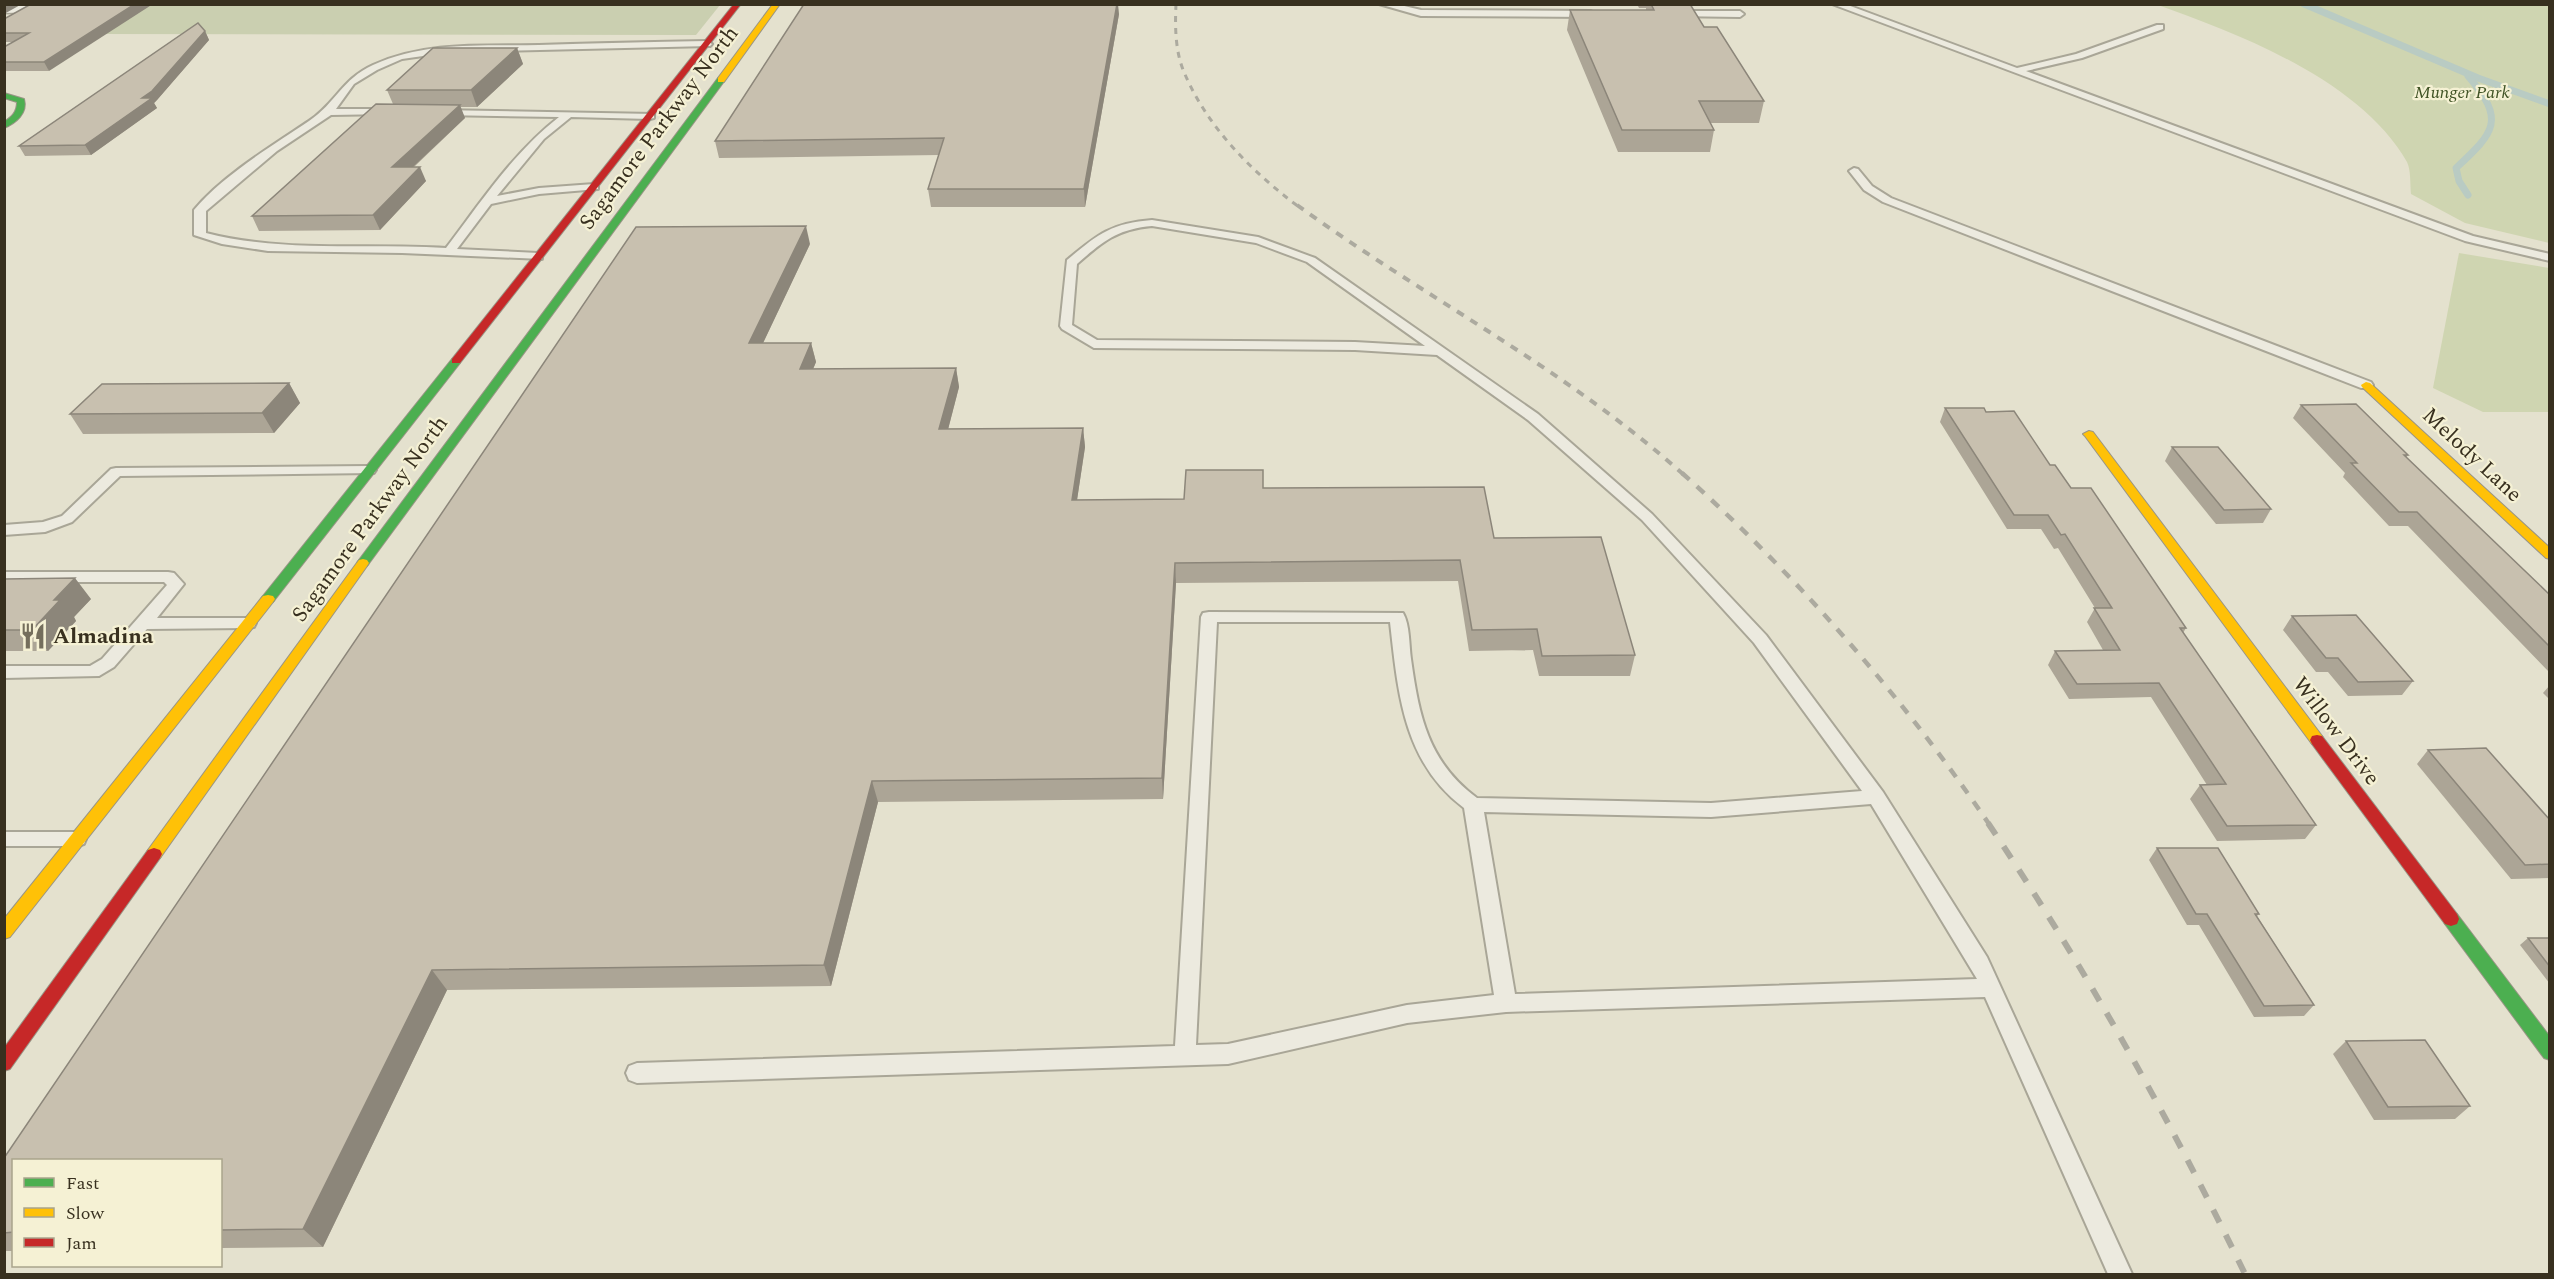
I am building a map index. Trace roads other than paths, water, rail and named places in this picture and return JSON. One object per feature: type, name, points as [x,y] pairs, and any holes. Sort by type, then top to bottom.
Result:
[{"type":"main road","name":"Sagamore Parkway North","points":[[5,930],[738,4]]},
{"type":"main road","name":"Sagamore Parkway North","points":[[4,1063],[424,478],[777,4]]},
{"type":"main road","points":[[4,95],[21,101],[22,109],[18,117],[4,126]]},
{"type":"main road","name":"Melody Lane","points":[[2366,385],[2550,555]]},
{"type":"main road","name":"Willow Drive","points":[[2089,434],[2550,1052]]},
{"type":"street","points":[[4,8],[37,6]]},
{"type":"street","points":[[4,25],[37,6]]},
{"type":"lane","points":[[1383,4],[1421,13],[1598,14]]},
{"type":"lane","points":[[1669,14],[1742,17],[1734,4]]},
{"type":"lane","points":[[1836,4],[2469,239],[2550,258]]},
{"type":"lane","points":[[2016,71],[2079,56],[2160,27]]},
{"type":"lane","points":[[538,257],[450,251],[264,246],[221,242],[200,235],[200,210],[273,149],[329,112],[351,82],[374,68],[400,57],[425,51],[707,44]]},
{"type":"lane","points":[[329,112],[400,112]]},
{"type":"lane","points":[[424,112],[650,116]]},
{"type":"lane","points":[[450,251],[540,137],[569,114]]},
{"type":"lane","points":[[1854,171],[1868,188],[1887,200],[2366,385]]},
{"type":"lane","points":[[488,201],[539,191],[594,187]]},
{"type":"lane","points":[[1439,351],[1355,345],[1094,344],[1066,326],[1071,263],[1100,238],[1128,225],[1152,223],[1258,240],[1311,260],[1533,417],[1647,517],[1760,639],[1876,797],[1980,963],[2120,1275]]},
{"type":"lane","points":[[4,530],[45,527],[67,519],[116,472],[369,470]]},
{"type":"lane","points":[[4,577],[168,577],[176,584],[108,663],[93,672],[4,672]]},
{"type":"lane","points":[[1185,1055],[1209,617],[1397,617],[1407,698],[1431,763],[1453,791],[1473,804],[1711,810],[1876,797]]},
{"type":"lane","points":[[142,624],[248,623]]},
{"type":"lane","points":[[1473,804],[1506,1003]]},
{"type":"lane","points":[[4,839],[78,839]]},
{"type":"lane","points":[[637,1073],[1228,1054],[1407,1014],[1506,1003],[1991,988]]},
{"type":"waterway","points":[[2304,4],[2478,78],[2550,104]]},
{"type":"waterway","points":[[2468,76],[2488,104],[2491,115],[2491,125],[2487,135],[2456,168],[2459,181],[2468,195]]},
{"type":"railway","points":[[1176,4],[1176,38],[1181,64],[1205,111],[1232,147],[1264,179],[1299,207]]},
{"type":"railway","points":[[1297,205],[1592,401],[1684,475]]},
{"type":"railway","points":[[1682,473],[1767,554],[1846,640],[1921,730],[1989,824]]},
{"type":"railway","points":[[1988,823],[2059,933],[2156,1100],[2245,1274]]},
{"type":"place","name":"Almadina","points":[[33,636]]},
{"type":"park label","name":"Munger Park","points":[[2462,92]]}]
